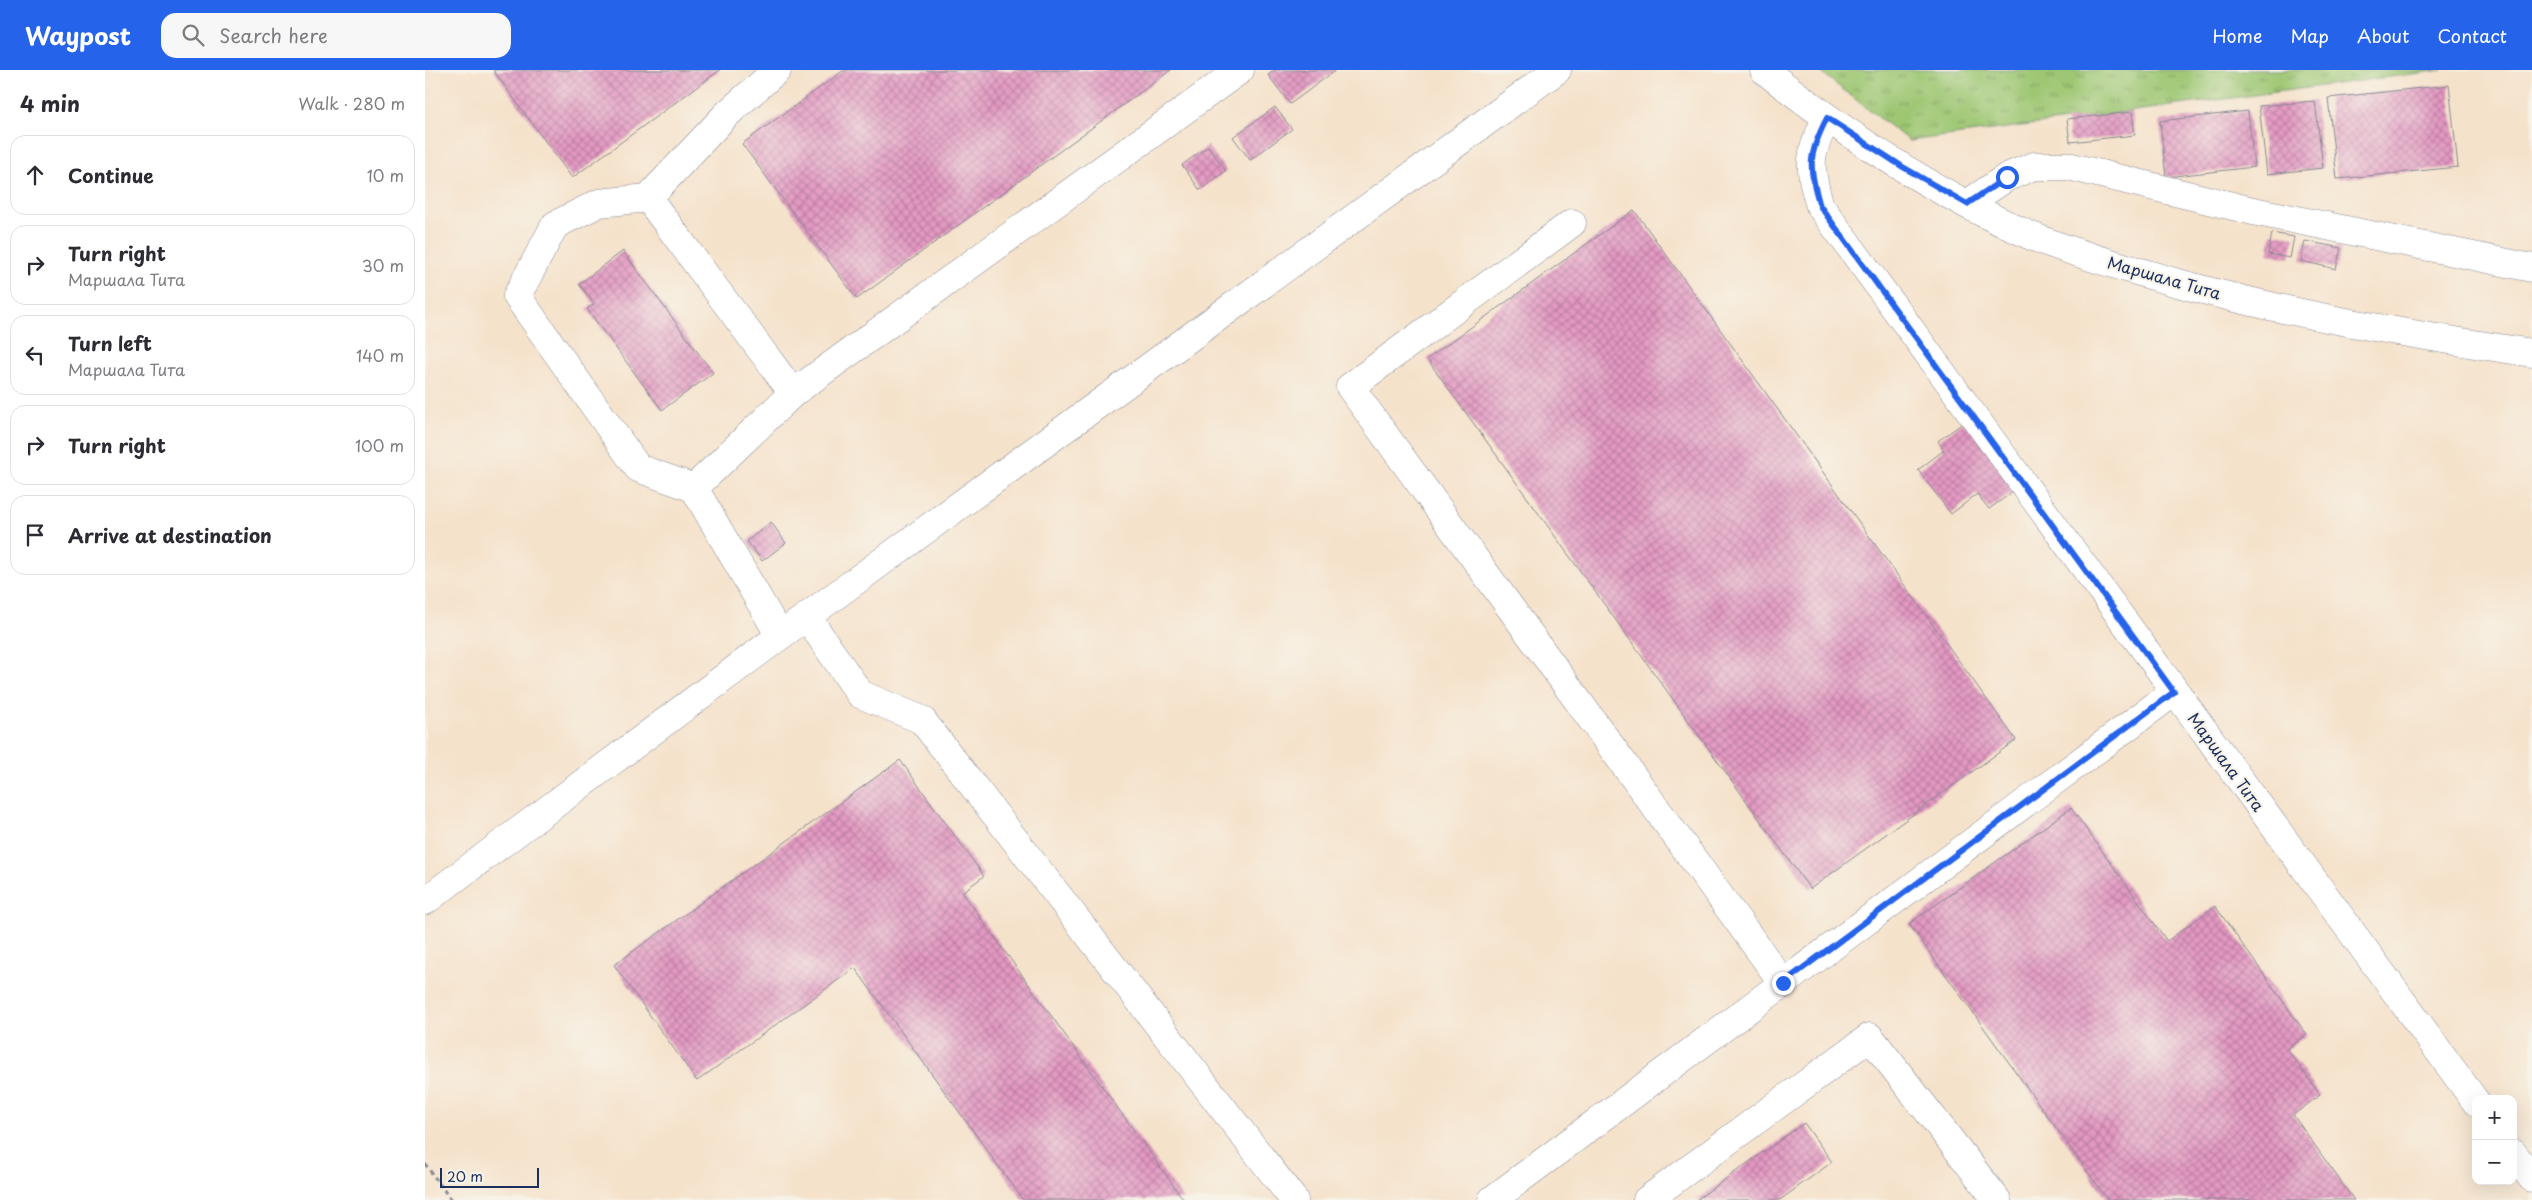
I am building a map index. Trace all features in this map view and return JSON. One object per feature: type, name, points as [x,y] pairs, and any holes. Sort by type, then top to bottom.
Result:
[{"type":"main road","points":[[777,70],[727,114],[648,198],[599,204],[555,225],[517,296],[638,468],[694,488],[780,636]]},
{"type":"main road","points":[[694,488],[793,393],[1240,70]]},
{"type":"main road","points":[[425,901],[780,636],[1557,70]]},
{"type":"main road","name":"Маршала Тита","points":[[1764,70],[1827,118],[1903,167],[1967,204],[2030,235],[2090,257],[2177,284],[2344,323],[2532,353]]},
{"type":"main road","name":"Маршала Тита","points":[[1827,118],[1813,145],[1811,176],[1820,206],[2472,1097]]},
{"type":"main road","points":[[1967,204],[2007,177],[2034,166],[2068,166],[2253,212],[2532,268]]},
{"type":"main road","points":[[648,198],[793,393]]},
{"type":"main road","points":[[1572,223],[1350,387],[1783,983]]},
{"type":"main road","points":[[807,617],[860,694],[922,720],[1294,1200]]},
{"type":"main road","points":[[1492,1200],[2174,692]]},
{"type":"main road","points":[[1647,1200],[1870,1036],[1997,1200]]},
{"type":"main road","points":[[2517,1158],[2532,1178]]},
{"type":"path","points":[[425,1164],[451,1200]]},
{"type":"green space","points":[[1818,70],[2442,70],[1909,141]]},
{"type":"building","points":[[493,70],[720,70],[572,178]]},
{"type":"building","points":[[844,70],[1171,70],[857,299],[742,144]]},
{"type":"building","points":[[1275,70],[1336,70],[1290,104],[1268,75]]},
{"type":"building","points":[[2449,85],[2458,167],[2337,179],[2328,98]]},
{"type":"building","points":[[2315,101],[2323,168],[2267,174],[2259,106]]},
{"type":"building","points":[[1275,107],[1292,129],[1250,160],[1233,137]]},
{"type":"building","points":[[2248,111],[2254,167],[2166,177],[2160,121]]},
{"type":"building","points":[[2132,112],[2135,135],[2070,142],[2067,119]]},
{"type":"building","points":[[1208,146],[1226,171],[1200,190],[1182,165]]},
{"type":"building","points":[[1634,210],[2016,740],[1810,889],[1427,359]]},
{"type":"building","points":[[2272,233],[2294,237],[2290,258],[2268,254]]},
{"type":"building","points":[[2305,241],[2341,248],[2336,269],[2301,261]]},
{"type":"building","points":[[623,251],[713,373],[662,410],[587,309],[594,304],[579,284]]},
{"type":"building","points":[[1967,420],[2018,488],[1989,509],[1977,494],[1951,514],[1918,470],[1944,450],[1938,441]]},
{"type":"building","points":[[771,522],[786,543],[762,561],[747,541]]},
{"type":"building","points":[[900,760],[984,876],[962,892],[1184,1200],[1023,1200],[855,968],[697,1081],[614,965]]},
{"type":"building","points":[[2071,808],[2167,941],[2215,906],[2307,1035],[2287,1049],[2320,1095],[2293,1115],[2354,1200],[2108,1200],[1909,924]]},
{"type":"building","points":[[1804,1123],[1832,1162],[1780,1200],[1696,1200]]},
{"type":"route","points":[[1783,983],[2174,692],[1820,206],[1811,176],[1813,145],[1827,118],[1903,167],[1967,204],[2007,177]]}]
